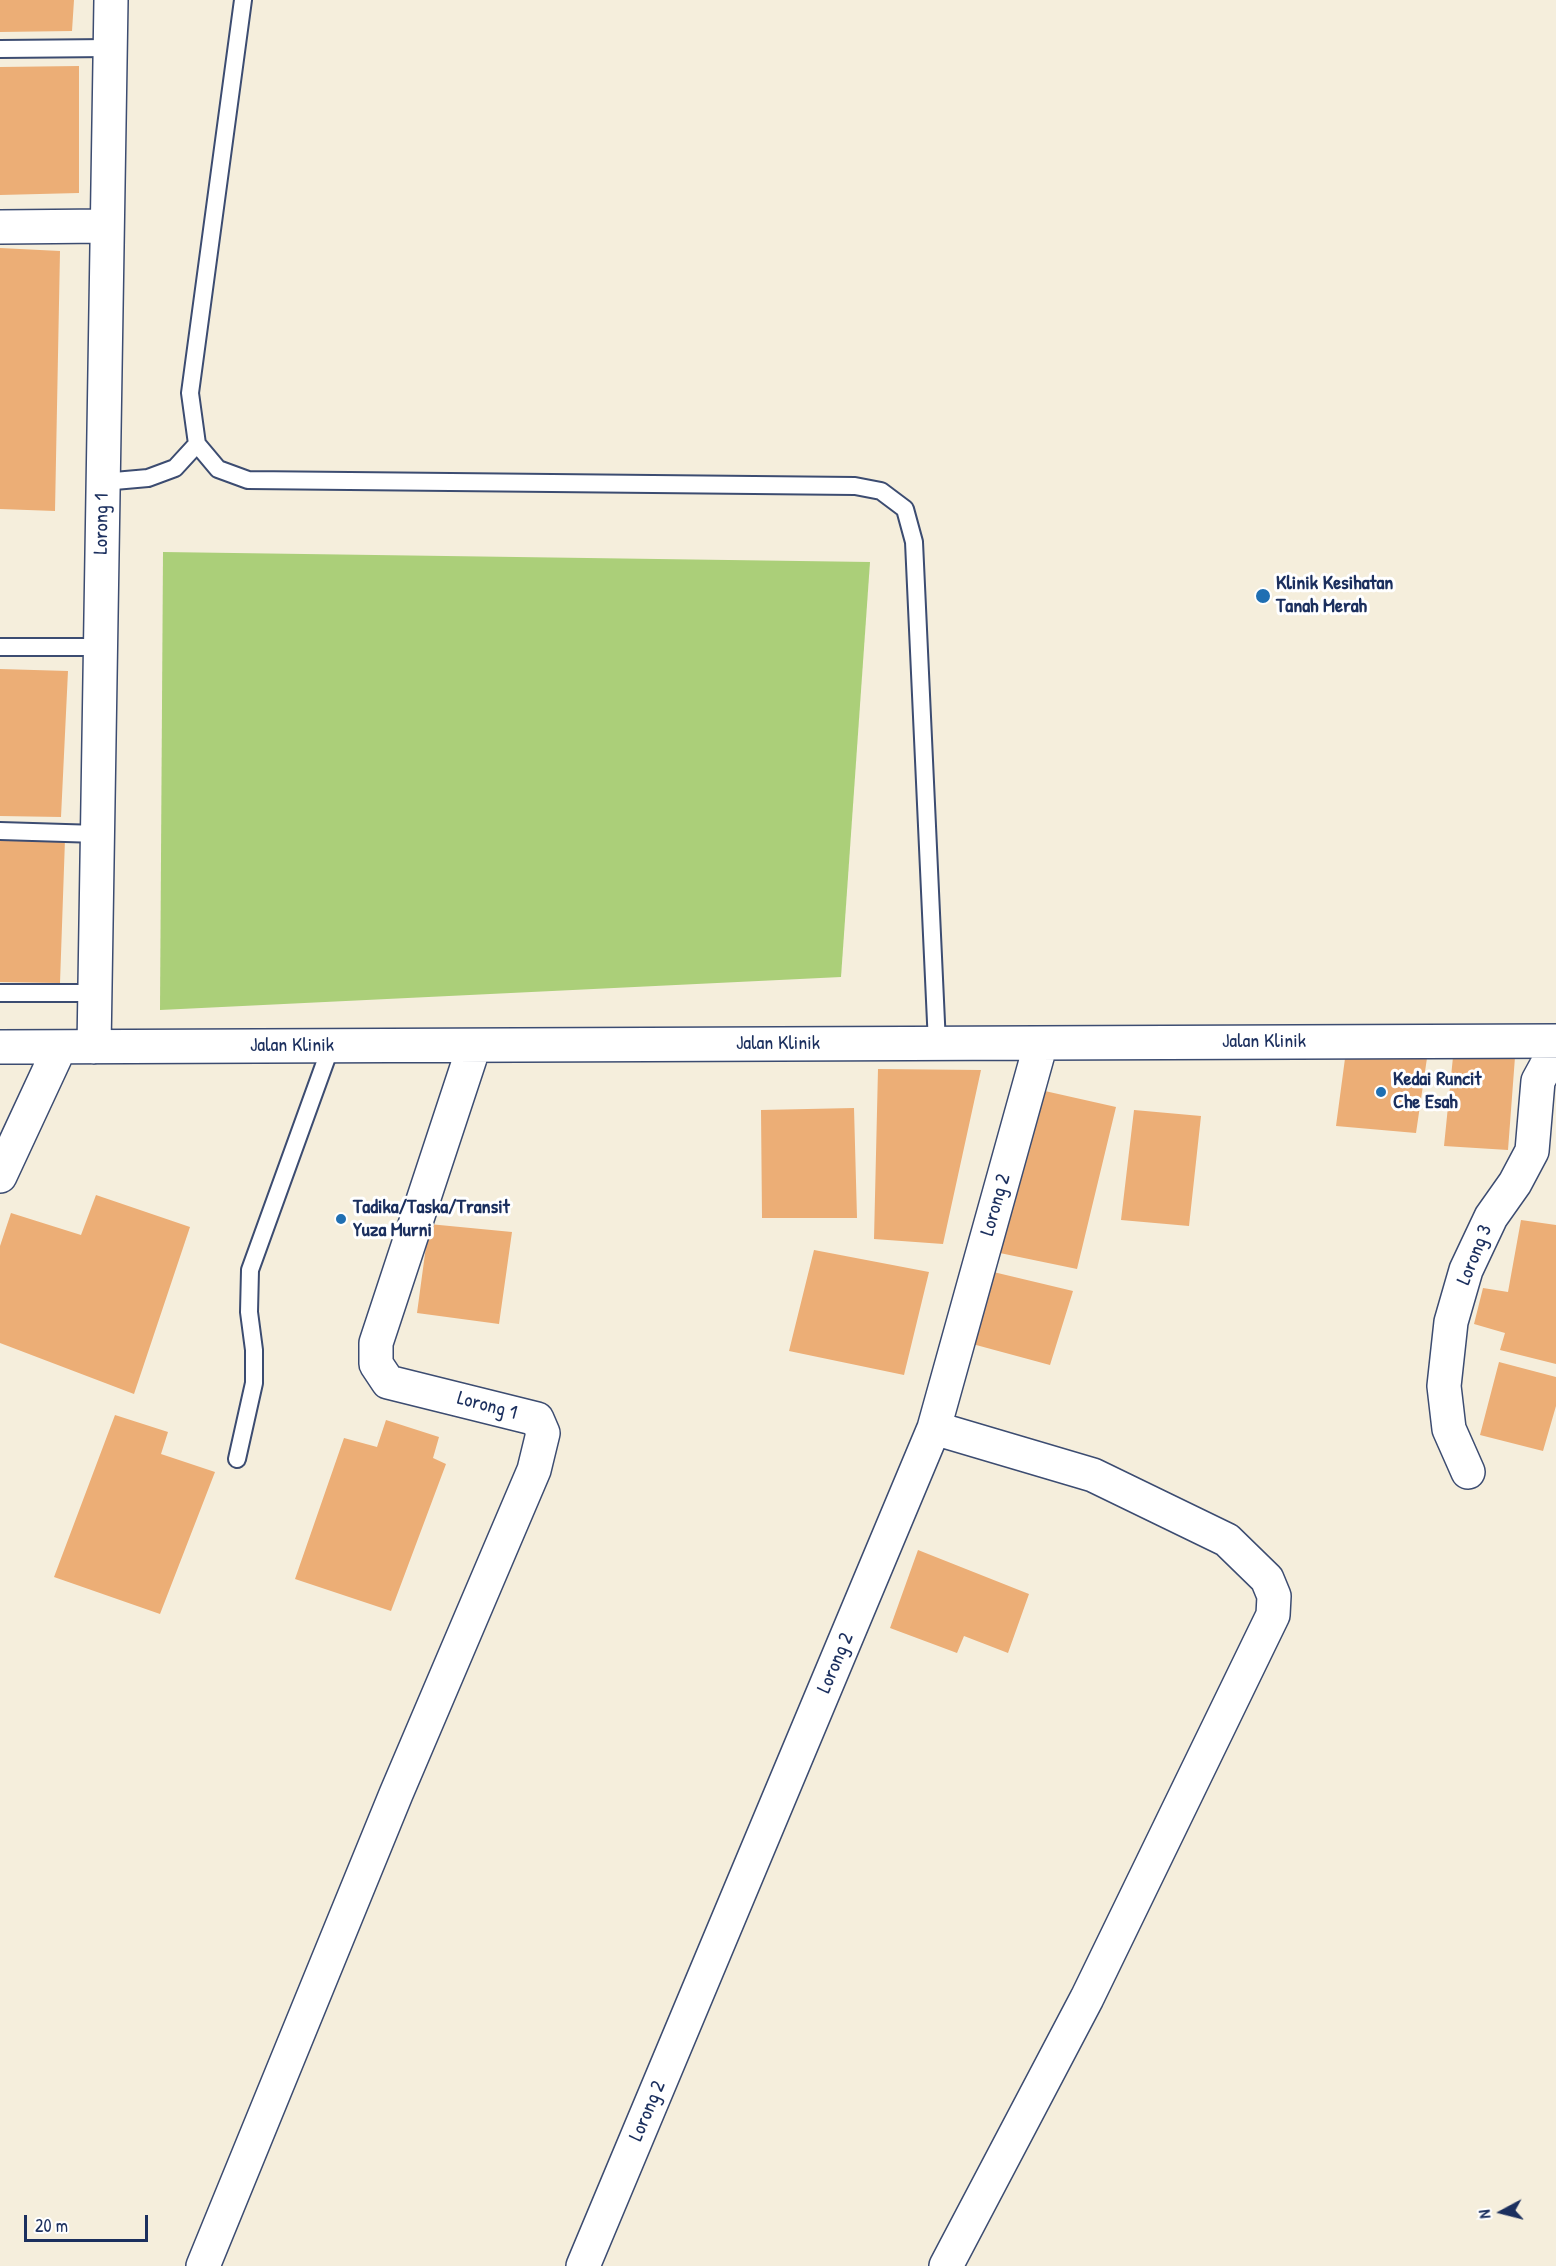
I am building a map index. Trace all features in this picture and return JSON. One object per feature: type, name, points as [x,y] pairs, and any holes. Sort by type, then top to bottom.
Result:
[{"type":"street","name":"Lorong 1","points":[[94,1047],[111,0]]},
{"type":"street","points":[[0,227],[107,226]]},
{"type":"street","name":"Jalan Klinik","points":[[0,1047],[1556,1041]]},
{"type":"street","name":"Lorong 2","points":[[583,2266],[934,1428],[1041,1043]]},
{"type":"street","name":"Lorong 1","points":[[203,2266],[396,1794],[534,1470],[543,1433],[537,1419],[388,1382],[376,1364],[376,1343],[474,1046]]},
{"type":"street","points":[[0,1176],[60,1047]]},
{"type":"street","name":"Lorong 3","points":[[1468,1472],[1449,1429],[1444,1386],[1451,1322],[1466,1270],[1491,1217],[1515,1183],[1532,1151],[1538,1081],[1556,1048]]},
{"type":"street","points":[[934,1428],[1093,1475],[1227,1540],[1267,1579],[1274,1596],[1273,1615],[1092,1987],[946,2266]]},
{"type":"lane","points":[[243,0],[190,393],[197,444],[218,468],[248,480],[855,486],[881,491],[906,509],[914,542],[937,1044]]},
{"type":"lane","points":[[0,50],[110,48]]},
{"type":"lane","points":[[103,482],[148,478],[175,468],[197,444]]},
{"type":"lane","points":[[0,647],[100,647]]},
{"type":"lane","points":[[0,831],[98,834]]},
{"type":"lane","points":[[0,993],[95,993]]},
{"type":"lane","points":[[237,1459],[254,1383],[254,1350],[249,1312],[250,1270],[331,1046]]},
{"type":"green space","points":[[163,552],[870,562],[841,977],[160,1010]]},
{"type":"building","points":[[0,0],[74,0],[72,31],[0,32]]},
{"type":"building","points":[[79,66],[79,193],[0,195],[0,67]]},
{"type":"building","points":[[0,248],[60,251],[55,511],[0,509]]},
{"type":"building","points":[[0,669],[68,671],[61,817],[0,816]]},
{"type":"building","points":[[0,838],[65,839],[60,983],[0,982]]},
{"type":"building","name":"Kedai Runcit Che Esah","points":[[1346,1051],[1427,1058],[1416,1133],[1336,1126]]},
{"type":"building","points":[[1453,1057],[1515,1057],[1508,1150],[1444,1146]]},
{"type":"building","points":[[878,1069],[981,1070],[943,1244],[874,1239]]},
{"type":"building","points":[[1036,1089],[1116,1107],[1077,1269],[995,1252]]},
{"type":"building","points":[[854,1108],[857,1218],[762,1218],[761,1110]]},
{"type":"building","points":[[1134,1110],[1201,1116],[1189,1226],[1121,1220]]},
{"type":"building","points":[[96,1195],[190,1227],[134,1394],[0,1343],[0,1246],[11,1213],[81,1235]]},
{"type":"building","points":[[1521,1220],[1556,1225],[1556,1364],[1500,1350],[1505,1333],[1474,1324],[1483,1288],[1508,1292]]},
{"type":"building","points":[[429,1224],[512,1232],[499,1324],[417,1313]]},
{"type":"building","points":[[814,1250],[929,1272],[904,1375],[789,1351]]},
{"type":"building","points":[[985,1270],[1073,1291],[1050,1365],[965,1342]]},
{"type":"building","points":[[1499,1362],[1556,1377],[1556,1406],[1543,1451],[1480,1435]]},
{"type":"building","points":[[115,1415],[168,1432],[161,1454],[215,1472],[160,1614],[54,1577]]},
{"type":"building","points":[[386,1420],[439,1437],[433,1458],[446,1464],[391,1611],[295,1579],[344,1438],[377,1447]]},
{"type":"building","points":[[918,1550],[1029,1594],[1008,1653],[964,1636],[957,1653],[890,1628]]},
{"type":"place","name":"Klinik Kesihatan Tanah Merah","points":[[1263,596]]},
{"type":"place","name":"Kedai Runcit Che Esah","points":[[1381,1092]]},
{"type":"place","name":"Tadika/Taska/Transit Yuza Murni","points":[[341,1219]]}]
